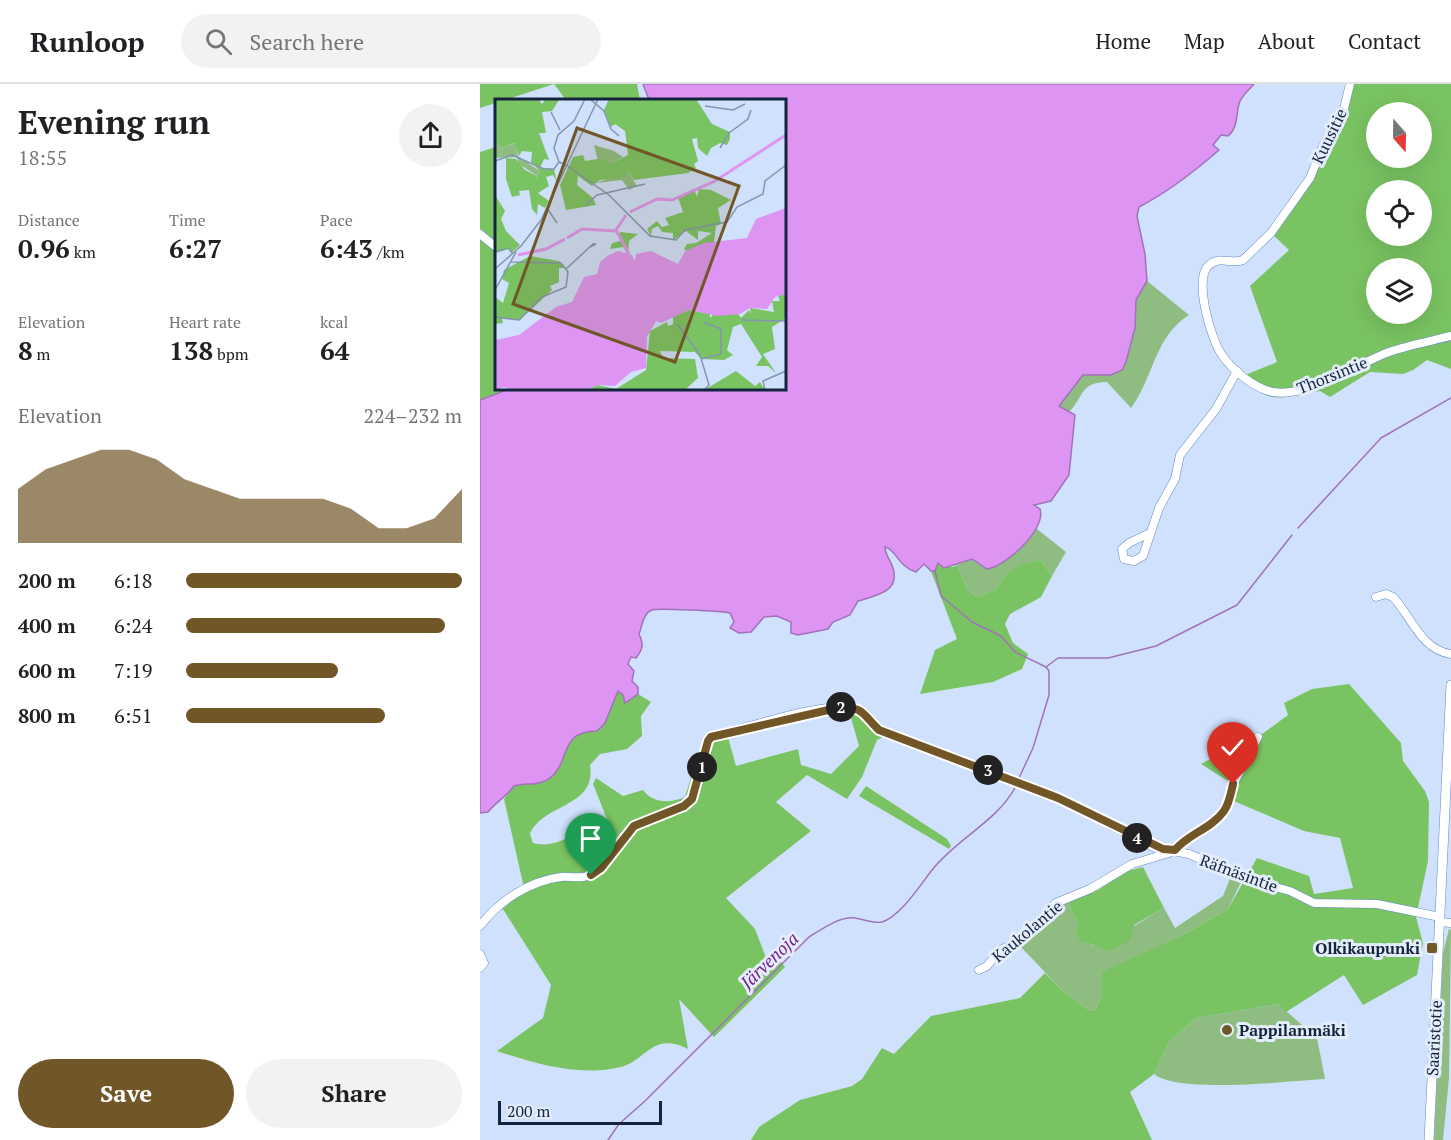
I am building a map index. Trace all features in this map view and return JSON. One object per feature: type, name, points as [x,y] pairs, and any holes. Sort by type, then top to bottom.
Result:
[{"type":"main road","name":"Saaristotie","points":[[1429,1140],[1451,685]]},
{"type":"street","name":"Kuusitie","points":[[1275,226],[1304,186],[1322,148],[1343,113],[1350,84]]},
{"type":"street","name":"Thorsintie","points":[[1275,226],[1243,260],[1215,261],[1209,265],[1202,277],[1216,342],[1221,354],[1237,371],[1267,390],[1291,392],[1327,381],[1392,351],[1451,336]]},
{"type":"street","points":[[480,234],[495,247]]},
{"type":"street","points":[[1150,533],[1175,479],[1180,456],[1216,409],[1237,371]]},
{"type":"street","points":[[1377,597],[1386,594],[1393,597],[1430,644],[1440,652],[1451,654]]},
{"type":"street","name":"Räfnäsintie","points":[[480,926],[512,895],[525,888],[563,877],[578,879],[591,875],[601,868],[634,826],[684,806],[692,799],[696,789],[711,737],[837,708],[857,708],[865,713],[879,730],[1058,798],[1153,847],[1175,850],[1249,880],[1290,891],[1314,903],[1377,904],[1451,923]]},
{"type":"street","name":"Kaukolantie","points":[[979,970],[987,966],[1000,950],[1021,939],[1056,903],[1090,889],[1132,864],[1175,850],[1225,811],[1240,771],[1258,737]]},
{"type":"street","points":[[480,954],[484,963],[480,968]]},
{"type":"green space","points":[[480,84],[554,84],[508,99],[495,99],[495,103],[480,108]]},
{"type":"green space","points":[[554,84],[637,84],[640,99],[565,99]]},
{"type":"green space","points":[[1350,84],[1451,84],[1451,369],[1427,360],[1403,374],[1370,372],[1330,397],[1320,391],[1288,397],[1270,396],[1261,393],[1243,376],[1277,362],[1250,286],[1289,250],[1271,233],[1317,162],[1335,125]]},
{"type":"green space","points":[[495,147],[495,390],[509,390],[480,400],[480,152]]},
{"type":"green space","points":[[1128,269],[1147,281],[1189,315],[1168,334],[1139,396],[1131,408],[1107,382],[1087,388],[1069,412],[1045,403]]},
{"type":"green space","points":[[1024,529],[1037,529],[1066,552],[1052,576],[1041,560],[1007,573],[995,590],[978,597],[968,591],[957,565]]},
{"type":"green space","points":[[1041,560],[1052,576],[1041,597],[1010,614],[1005,624],[1013,643],[1028,654],[1022,669],[993,682],[920,694],[935,650],[957,639],[931,571],[935,571],[938,563],[953,567],[957,565],[968,591],[978,597],[995,590],[1007,573],[1020,565]]},
{"type":"green space","points":[[1349,684],[1401,743],[1403,761],[1425,791],[1429,802],[1428,861],[1416,917],[1423,943],[1417,975],[1363,1005],[1344,975],[1286,1012],[1278,1004],[1196,1018],[1169,1042],[1154,1074],[1130,1092],[1152,1140],[751,1140],[759,1127],[800,1100],[852,1086],[862,1079],[882,1048],[894,1054],[931,1016],[1020,998],[1045,973],[1063,991],[1090,1011],[1096,1009],[1102,995],[1102,972],[1179,937],[1228,909],[1257,858],[1309,876],[1314,894],[1353,888],[1340,838],[1304,831],[1229,799],[1233,784],[1201,764],[1212,758],[1224,744],[1248,755],[1258,737],[1288,715],[1284,703],[1312,689]]},
{"type":"green space","points":[[618,691],[623,695],[626,703],[638,694],[651,702],[641,716],[642,736],[627,749],[600,754],[590,765],[590,779],[585,790],[578,798],[546,816],[537,824],[530,834],[533,843],[553,843],[583,828],[589,836],[609,824],[593,784],[596,778],[623,796],[643,790],[652,798],[662,801],[685,797],[703,739],[726,730],[736,766],[798,749],[801,765],[831,774],[859,746],[849,711],[861,714],[885,736],[877,740],[862,777],[847,799],[807,775],[776,802],[811,831],[726,898],[755,929],[768,963],[774,965],[781,962],[785,967],[714,1037],[679,999],[688,1049],[666,1043],[650,1049],[630,1064],[621,1067],[589,1071],[558,1068],[497,1051],[543,1018],[551,985],[501,906],[524,888],[504,799],[514,786],[546,781],[550,778],[561,764],[576,736],[585,732],[597,731],[605,723]]},
{"type":"green space","points":[[866,786],[947,839],[951,846],[949,849],[859,796]]},
{"type":"green space","points":[[1143,867],[1163,906],[1160,910],[1134,925],[1130,941],[1110,951],[1079,940],[1077,931],[1079,925],[1067,901],[1098,890],[1127,871]]},
{"type":"green space","points":[[1231,876],[1241,882],[1228,909],[1179,937],[1102,995],[1096,1009],[1090,1011],[1063,991],[1020,946],[1041,920],[1067,901],[1089,944],[1100,947],[1163,906],[1175,928],[1223,896]]},
{"type":"green space","points":[[1449,929],[1451,930],[1449,1078],[1443,1140],[1434,1140],[1443,953]]},
{"type":"green space","points":[[1278,1004],[1317,1038],[1325,1079],[1209,1085],[1167,1080],[1154,1074],[1169,1042],[1196,1018]]},
{"type":"shaded area","points":[[643,84],[1254,84],[1240,101],[1231,133],[1228,136],[1221,135],[1213,145],[1219,150],[1180,181],[1139,207],[1137,216],[1145,254],[1147,281],[1136,300],[1135,328],[1126,362],[1122,370],[1111,375],[1083,375],[1059,406],[1075,415],[1069,475],[1051,501],[1034,505],[1040,509],[1040,517],[1037,527],[1023,546],[1004,562],[987,569],[972,559],[944,568],[938,563],[935,571],[931,571],[924,564],[916,572],[905,566],[892,551],[885,547],[894,574],[891,586],[880,594],[858,601],[850,615],[833,622],[828,629],[798,635],[791,633],[791,622],[777,616],[764,617],[751,632],[739,633],[730,628],[734,622],[730,613],[652,610],[645,617],[639,634],[641,649],[636,658],[631,657],[628,664],[634,671],[632,681],[638,687],[638,694],[625,703],[623,695],[618,691],[605,723],[597,731],[585,732],[576,736],[567,748],[561,764],[550,778],[537,783],[514,786],[488,812],[480,813],[480,400],[507,390],[786,390],[786,99],[649,99]]},
{"type":"waterway","points":[[1298,528],[1381,438],[1451,398]]},
{"type":"waterway","points":[[1046,667],[1058,658],[1108,658],[1156,646],[1237,605],[1292,535]]},
{"type":"waterway","name":"Järvenoja","points":[[935,571],[941,596],[972,622],[1001,636],[1015,652],[1046,667],[1049,671],[1049,695],[1033,748],[1019,778]]},
{"type":"waterway","name":"Järvenoja","points":[[608,1140],[619,1124],[645,1101],[809,937],[843,919],[855,918],[882,922],[896,914],[942,859],[988,820],[1008,799],[1016,786]]},
{"type":"place","name":"Olkikaupunki","points":[[1432,948]]},
{"type":"place","name":"Pappilanmäki","points":[[1227,1030]]},
{"type":"route","points":[[591,875],[601,868],[634,826],[684,806],[692,799],[711,737],[788,717],[837,708],[857,708],[865,713],[879,730],[900,736],[1058,798],[1153,847],[1163,849],[1175,850],[1186,839],[1225,811],[1233,784]]}]
